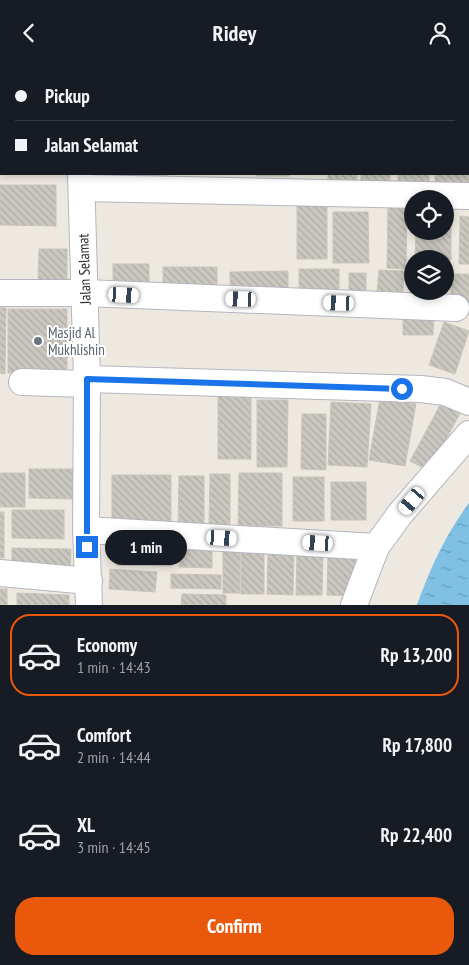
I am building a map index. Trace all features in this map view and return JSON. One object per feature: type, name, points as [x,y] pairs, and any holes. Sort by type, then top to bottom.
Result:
[{"type":"street","points":[[81,181],[115,187],[469,196]]},
{"type":"street","name":"Jalan Selamat","points":[[81,181],[87,381],[86,530],[89,593]]},
{"type":"street","points":[[0,293],[85,293],[456,308]]},
{"type":"street","points":[[22,382],[87,381],[421,389],[445,391],[469,402]]},
{"type":"street","points":[[354,605],[376,547],[400,514],[469,434]]},
{"type":"street","points":[[86,530],[376,547]]},
{"type":"street","points":[[0,573],[89,593]]},
{"type":"water","points":[[469,503],[469,605],[417,605],[439,552],[453,526]]},
{"type":"building","points":[[106,175],[135,175],[135,179],[106,179]]},
{"type":"building","points":[[139,175],[167,175],[167,176],[139,177]]},
{"type":"building","points":[[256,175],[289,175],[289,176]]},
{"type":"building","points":[[328,175],[357,175],[357,182],[328,182]]},
{"type":"building","points":[[361,175],[390,175],[390,182],[361,182]]},
{"type":"building","points":[[398,175],[429,175],[429,186],[398,186]]},
{"type":"building","points":[[435,175],[469,175],[469,190],[435,190]]},
{"type":"building","points":[[0,185],[56,185],[56,226],[0,225]]},
{"type":"building","points":[[327,201],[327,259],[297,259],[297,202]]},
{"type":"building","points":[[388,205],[404,205],[404,240],[406,240],[406,250],[404,250],[404,269],[387,268]]},
{"type":"building","points":[[333,212],[368,212],[369,263],[333,263]]},
{"type":"building","points":[[460,216],[469,217],[469,264],[459,264]]},
{"type":"building","points":[[416,240],[451,240],[451,250],[415,250]]},
{"type":"building","points":[[39,249],[67,249],[67,282],[38,282]]},
{"type":"building","points":[[113,264],[149,264],[149,296],[113,296]]},
{"type":"building","points":[[163,267],[217,267],[217,299],[163,299]]},
{"type":"building","points":[[299,269],[339,269],[339,300],[299,300]]},
{"type":"building","points":[[379,270],[404,271],[403,292],[377,291]]},
{"type":"building","points":[[288,271],[288,299],[230,300],[230,272]]},
{"type":"building","points":[[349,273],[366,273],[366,296],[349,296]]},
{"type":"building","points":[[454,274],[469,274],[469,303],[451,303],[451,300],[454,300]]},
{"type":"building","points":[[442,300],[442,302],[415,301]]},
{"type":"building","points":[[0,308],[6,308],[5,374],[0,373]]},
{"type":"building","name":"Masjid Al Mukhlishin","points":[[8,309],[67,309],[67,373],[8,373]]},
{"type":"building","points":[[403,309],[434,309],[433,335],[403,335]]},
{"type":"building","points":[[444,322],[469,331],[455,374],[429,365]]},
{"type":"building","points":[[446,394],[465,404],[429,471],[410,461]]},
{"type":"building","points":[[218,395],[251,395],[251,459],[218,459]]},
{"type":"building","points":[[380,398],[416,404],[405,466],[369,460]]},
{"type":"building","points":[[257,400],[288,400],[287,467],[257,467]]},
{"type":"building","points":[[331,402],[371,404],[367,467],[328,465]]},
{"type":"building","points":[[302,414],[326,414],[326,470],[301,469]]},
{"type":"building","points":[[29,469],[77,469],[77,499],[29,498]]},
{"type":"building","points":[[0,473],[25,473],[25,507],[0,507]]},
{"type":"building","points":[[239,473],[282,473],[282,526],[238,526]]},
{"type":"building","points":[[210,474],[230,474],[230,525],[209,525]]},
{"type":"building","points":[[112,475],[171,475],[171,524],[112,524]]},
{"type":"building","points":[[179,476],[204,476],[204,530],[178,530]]},
{"type":"building","points":[[293,477],[324,477],[324,521],[293,521]]},
{"type":"building","points":[[331,482],[366,482],[366,520],[331,520]]},
{"type":"building","points":[[12,510],[64,510],[64,539],[12,538]]},
{"type":"building","points":[[0,512],[4,512],[4,558],[0,558]]},
{"type":"building","points":[[117,540],[173,542],[172,566],[117,565]]},
{"type":"building","points":[[223,544],[240,544],[240,593],[223,593]]},
{"type":"building","points":[[180,546],[212,547],[212,568],[179,567]]},
{"type":"building","points":[[12,548],[71,549],[70,574],[12,574]]},
{"type":"building","points":[[241,550],[264,550],[264,594],[241,594]]},
{"type":"building","points":[[268,553],[294,554],[293,595],[267,594]]},
{"type":"building","points":[[297,553],[323,554],[322,595],[296,595]]},
{"type":"building","points":[[328,554],[357,554],[356,596],[327,595]]},
{"type":"building","points":[[110,569],[157,572],[155,592],[109,589]]},
{"type":"building","points":[[171,574],[221,575],[221,589],[171,588]]},
{"type":"building","points":[[0,589],[7,589],[7,605],[0,605]]},
{"type":"building","points":[[17,593],[69,595],[69,605],[17,605]]},
{"type":"building","points":[[182,594],[226,595],[226,605],[181,605]]},
{"type":"place","name":"Masjid Al Mukhlishin","points":[[38,341]]},
{"type":"route","points":[[87,547],[87,379],[402,389]]}]
